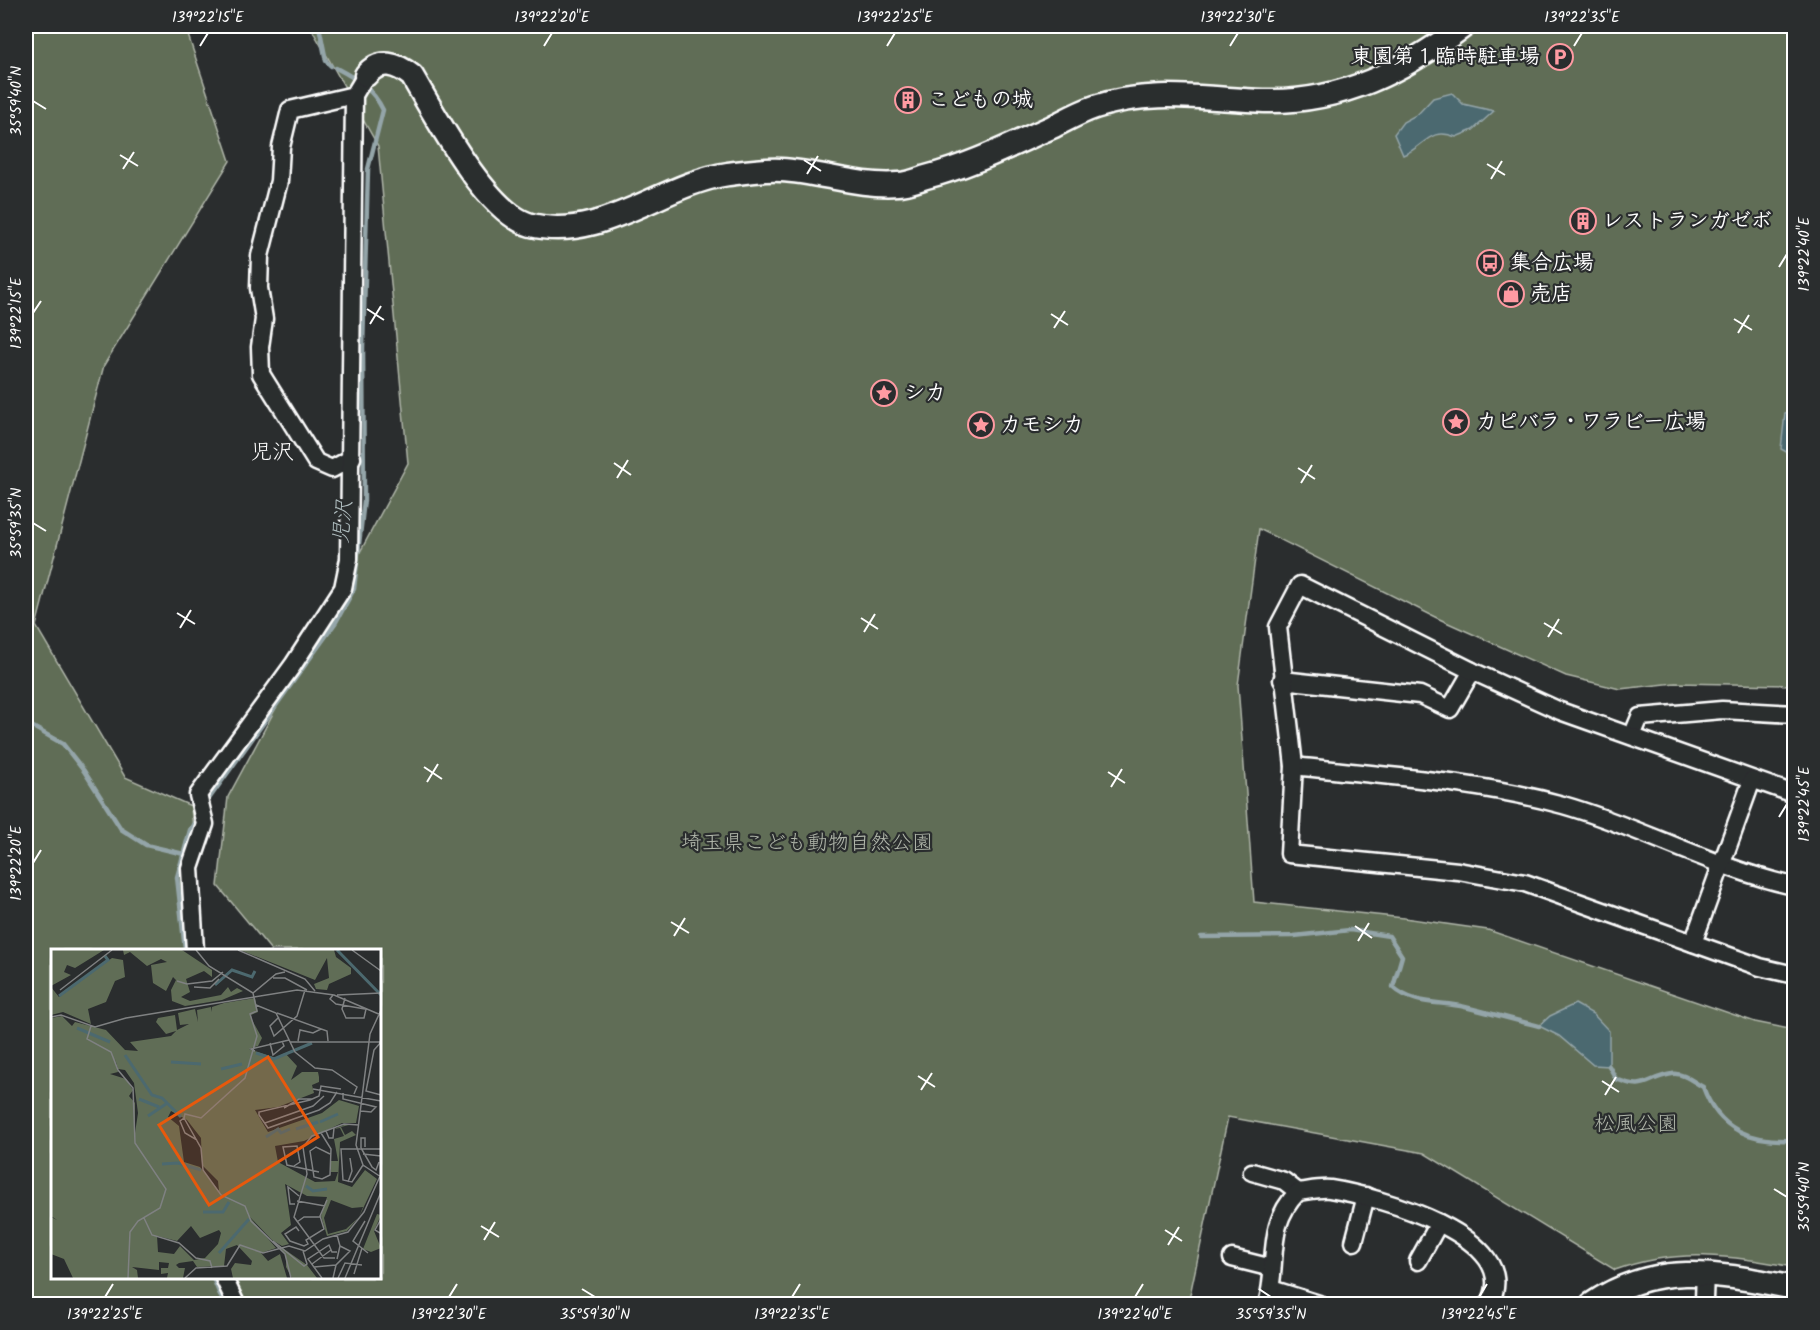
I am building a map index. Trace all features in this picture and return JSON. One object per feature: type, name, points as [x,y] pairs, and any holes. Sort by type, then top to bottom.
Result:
[{"type":"street","points":[[352,458],[332,469],[316,462],[261,374],[260,347],[264,319],[259,288],[260,256],[279,181],[281,147],[290,110],[359,87],[373,68],[387,63],[407,72],[486,193],[517,220],[532,225],[563,229],[591,224],[690,185],[726,174],[781,170],[848,182],[899,184],[944,173],[972,162],[1095,107],[1150,95],[1210,96],[1264,101],[1310,99],[1380,79],[1440,44],[1464,26]]},
{"type":"street","points":[[195,949],[190,868],[205,824],[198,795],[293,665],[343,588],[349,559],[359,87]]},
{"type":"street","points":[[1794,794],[1560,711],[1472,671],[1300,585],[1278,627],[1282,680],[1294,766],[1290,854],[1458,871],[1525,884],[1760,967],[1794,975]]},
{"type":"street","points":[[1282,680],[1420,695],[1450,709],[1472,671]]},
{"type":"street","points":[[1632,736],[1640,717],[1722,710],[1794,714]]},
{"type":"street","points":[[1294,766],[1482,787],[1526,796],[1627,826],[1722,863],[1794,886]]},
{"type":"street","points":[[1693,943],[1752,780]]},
{"type":"street","points":[[1252,1172],[1284,1181],[1298,1192],[1327,1189],[1366,1196],[1404,1207],[1439,1223],[1470,1242],[1490,1261],[1497,1281],[1489,1305]]},
{"type":"street","points":[[1298,1192],[1277,1221],[1269,1297],[1319,1305]]},
{"type":"street","points":[[1354,1242],[1366,1196]]},
{"type":"street","points":[[1418,1261],[1439,1223]]},
{"type":"street","points":[[1232,1258],[1272,1268]]},
{"type":"street","points":[[1592,1305],[1611,1291],[1642,1279],[1673,1274],[1705,1272],[1794,1287]]},
{"type":"street","points":[[1704,1303],[1705,1272]]},
{"type":"street","points":[[224,1279],[236,1305]]},
{"type":"green space","name":"埼玉県こども動物自然公園","points":[[26,26],[185,26],[230,161],[104,365],[36,626],[125,777],[191,806],[203,949],[51,949],[51,1279],[381,1279],[381,949],[270,949],[218,886],[228,797],[408,463],[378,146],[310,26],[1794,26],[1794,685],[1675,683],[1620,689],[1566,676],[1437,618],[1259,529],[1238,685],[1254,902],[1404,918],[1488,930],[1755,1022],[1794,1030],[1794,1267],[1726,1257],[1682,1256],[1661,1258],[1615,1270],[1424,1153],[1228,1117],[1188,1304],[26,1304]]},
{"type":"water","points":[[1452,93],[1463,104],[1494,111],[1473,130],[1456,137],[1447,134],[1433,136],[1403,155],[1394,134],[1403,122],[1418,114],[1433,98]]},
{"type":"water","points":[[1794,409],[1794,456],[1781,449],[1785,413]]},
{"type":"water","points":[[1575,1004],[1593,1014],[1609,1031],[1609,1066],[1593,1065],[1559,1036],[1539,1026],[1550,1016]]},
{"type":"waterway","name":"児沢","points":[[319,26],[326,61],[331,66]]},
{"type":"waterway","name":"児沢","points":[[206,803],[336,622],[354,589],[364,500],[363,348],[368,169],[383,110],[364,85],[336,68]]},
{"type":"waterway","points":[[26,723],[63,744],[84,771],[121,829],[146,845],[184,854]]},
{"type":"waterway","name":"児沢","points":[[185,949],[177,877],[190,830],[199,815]]},
{"type":"waterway","points":[[1201,937],[1294,936],[1350,930],[1389,936],[1402,956],[1393,987],[1401,993],[1418,1000],[1465,1007],[1539,1026]]},
{"type":"waterway","points":[[1609,1066],[1616,1079],[1626,1083],[1641,1084],[1672,1074],[1684,1076],[1703,1087],[1718,1114],[1738,1131],[1764,1139],[1794,1140]]},
{"type":"waterway","name":"児沢","points":[[213,1279],[224,1304]]},
{"type":"place","name":"東園第１臨時駐車場","points":[[1560,57]]},
{"type":"place","name":"こどもの城","points":[[908,100]]},
{"type":"place","name":"レストランガゼボ","points":[[1583,221]]},
{"type":"place","name":"集合広場","points":[[1490,263]]},
{"type":"place","name":"売店","points":[[1511,294]]},
{"type":"place","name":"シカ","points":[[884,393]]},
{"type":"place","name":"カピバラ・ワラビー広場","points":[[1456,422]]},
{"type":"place","name":"カモシカ","points":[[981,425]]},
{"type":"district","name":"児沢","points":[[272,453]]},
{"type":"park label","name":"松風公園","points":[[1636,1124]]}]
